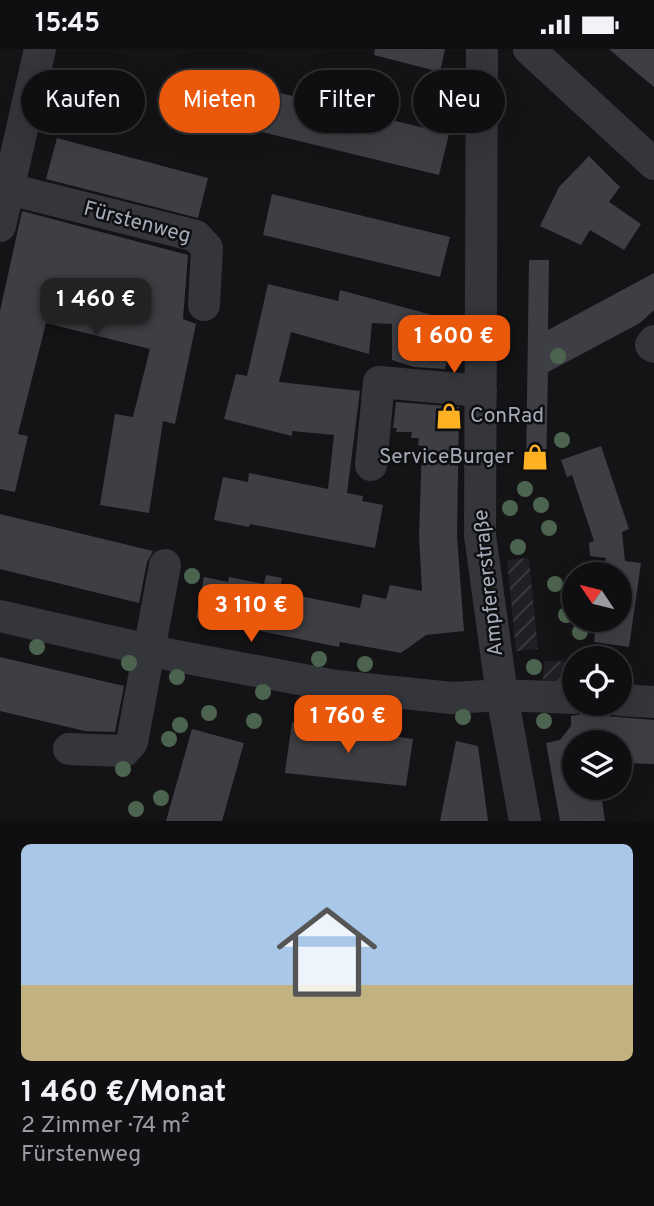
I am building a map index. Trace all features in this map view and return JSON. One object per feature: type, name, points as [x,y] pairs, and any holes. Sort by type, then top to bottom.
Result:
[{"type":"street","points":[[0,226],[40,49]]},
{"type":"street","name":"Ampfererstraße","points":[[482,49],[480,535],[502,695],[525,821]]},
{"type":"street","points":[[529,49],[654,165]]},
{"type":"street","name":"Fürstenweg","points":[[9,189],[196,236],[207,248],[204,305]]},
{"type":"street","points":[[654,341],[651,345],[654,347]]},
{"type":"street","points":[[372,465],[379,382],[481,391]]},
{"type":"street","points":[[69,749],[124,751],[132,743],[165,565]]},
{"type":"street","points":[[0,615],[148,650],[337,686],[452,698],[502,695],[562,698]]},
{"type":"street","points":[[632,701],[654,702]]},
{"type":"shaded area","points":[[529,558],[538,649],[516,651],[507,560]]},
{"type":"shaded area","points":[[544,661],[562,662],[562,684],[543,683]]},
{"type":"building","points":[[375,49],[445,49],[440,70],[374,55]]},
{"type":"building","points":[[609,49],[654,49],[654,87],[636,72]]},
{"type":"building","points":[[280,93],[294,96],[294,133],[399,133],[399,122],[413,125],[413,133],[449,134],[439,175],[266,133],[280,133]]},
{"type":"building","points":[[57,138],[208,178],[198,218],[46,179]]},
{"type":"building","points":[[589,156],[620,187],[609,202],[641,224],[624,250],[590,230],[581,245],[540,226],[559,187]]},
{"type":"building","points":[[272,194],[450,237],[440,277],[263,235]]},
{"type":"building","points":[[22,211],[188,255],[183,319],[196,324],[175,424],[163,421],[149,513],[100,505],[115,414],[133,417],[150,349],[46,323],[18,434],[28,436],[15,492],[0,489],[0,311]]},
{"type":"building","points":[[529,260],[549,260],[548,330],[654,273],[654,310],[640,323],[548,372],[546,471],[526,470]]},
{"type":"building","points":[[268,284],[338,301],[340,290],[458,322],[445,369],[414,367],[392,360],[392,324],[372,323],[369,354],[291,332],[279,382],[360,391],[347,493],[363,496],[362,501],[383,505],[375,548],[250,524],[249,527],[214,520],[223,477],[248,482],[249,473],[328,489],[334,435],[292,431],[292,436],[224,419],[236,374],[247,376]]},
{"type":"building","points":[[396,402],[459,407],[457,536],[464,631],[426,635],[401,653],[340,642],[339,647],[196,618],[204,577],[228,582],[229,577],[264,584],[266,575],[282,578],[279,592],[360,608],[363,594],[386,599],[390,585],[422,591],[419,536],[422,446],[418,445],[419,438],[411,438],[412,432],[396,432],[397,428],[393,428]]},
{"type":"building","points":[[601,446],[629,529],[622,532],[625,561],[641,563],[632,626],[632,562],[605,562],[606,558],[590,556],[589,543],[594,541],[572,475],[567,477],[561,460]]},
{"type":"building","points":[[0,514],[153,551],[147,562],[139,603],[0,569]]},
{"type":"building","points":[[595,632],[631,632],[629,646],[594,642]]},
{"type":"building","points":[[0,657],[124,686],[115,732],[85,731],[0,711]]},
{"type":"building","points":[[571,716],[654,720],[654,764],[632,763],[632,730],[568,730],[571,726]]},
{"type":"building","points":[[292,722],[413,739],[406,786],[285,773]]},
{"type":"building","points":[[192,729],[244,743],[222,821],[166,821]]},
{"type":"building","points":[[562,737],[562,800],[602,800],[605,821],[560,821],[546,743]]},
{"type":"building","points":[[456,741],[478,746],[488,821],[440,821]]},
{"type":"place","name":"ConRad","points":[[449,416]]},
{"type":"place","name":"ServiceBurger","points":[[535,457]]}]
